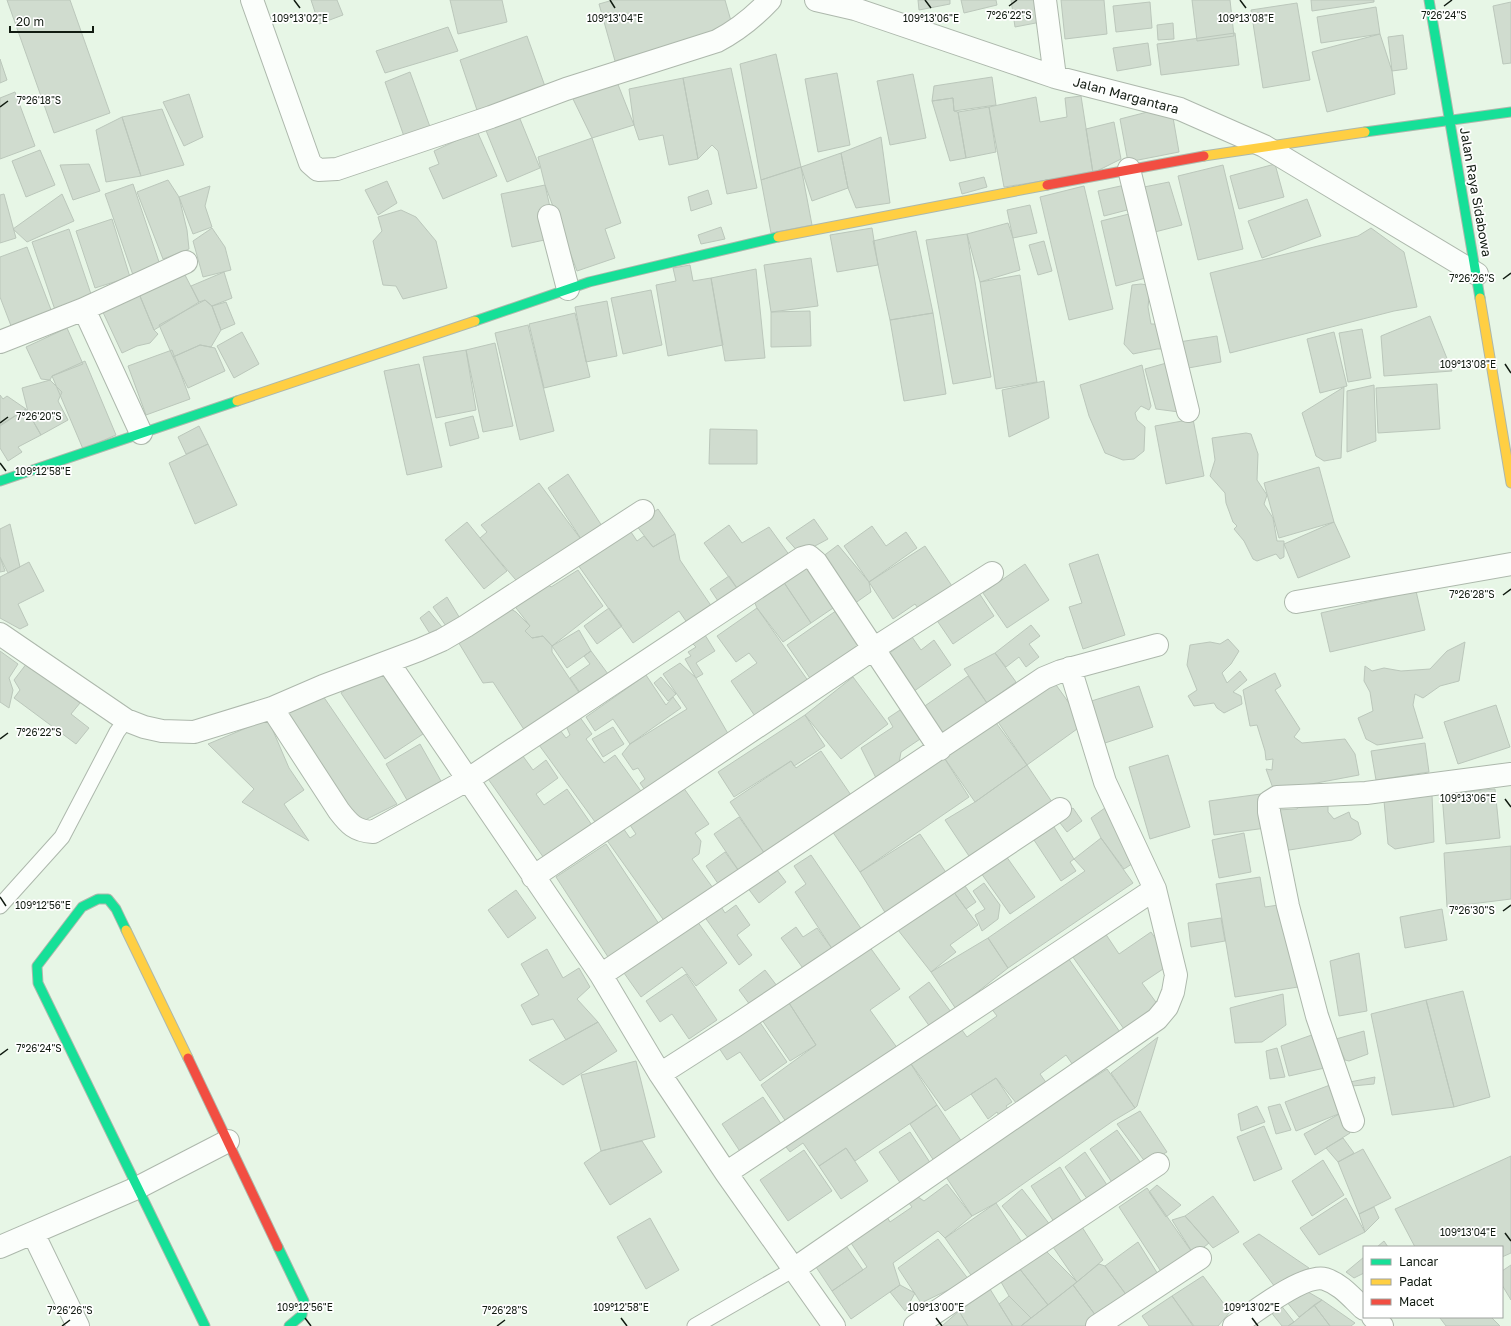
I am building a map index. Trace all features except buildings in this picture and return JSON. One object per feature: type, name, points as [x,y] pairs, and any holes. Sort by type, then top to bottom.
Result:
[{"type":"main road","name":"Jalan Raya Sidabowa","points":[[1429,0],[1477,274],[1511,483]]},
{"type":"main road","points":[[0,481],[589,282],[788,235],[1129,169],[1264,146],[1511,112]]},
{"type":"main road","points":[[205,1326],[49,1007],[38,990],[36,977],[37,966],[82,907],[98,899],[108,899],[116,910],[304,1301],[302,1315],[289,1326]]},
{"type":"street","points":[[252,0],[310,162],[318,170],[337,169],[492,117],[566,89],[717,41],[732,33],[752,19],[770,0]]},
{"type":"street","name":"Jalan Margantara","points":[[816,0],[854,5],[1055,77],[1171,106],[1264,146],[1477,274]]},
{"type":"street","points":[[1045,0],[1055,77]]},
{"type":"street","points":[[1129,169],[1188,411]]},
{"type":"street","points":[[549,216],[568,289]]},
{"type":"street","points":[[0,342],[84,309],[186,262]]},
{"type":"street","points":[[84,309],[141,433]]},
{"type":"street","points":[[0,634],[121,726],[144,727],[162,731],[194,732],[272,708],[322,686],[388,662],[442,640],[643,511]]},
{"type":"street","points":[[272,708],[338,811],[350,825],[361,831],[373,832],[467,780],[802,558],[809,556],[816,562],[940,749]]},
{"type":"street","points":[[1296,602],[1511,564]]},
{"type":"street","points":[[533,877],[873,649],[992,573]]},
{"type":"street","points":[[601,975],[1044,678],[1070,668],[1157,645]]},
{"type":"street","points":[[388,662],[601,975],[660,1074],[726,1173],[834,1326]]},
{"type":"street","points":[[794,1269],[1157,1019],[1168,1007],[1173,992],[1176,975],[1155,889],[1105,782],[1070,668]]},
{"type":"street","points":[[1353,1121],[1317,1016],[1292,921],[1269,812],[1269,802],[1277,797],[1366,793],[1511,774]]},
{"type":"street","points":[[660,1074],[1060,809]]},
{"type":"street","points":[[726,1173],[1155,889]]},
{"type":"street","points":[[0,1247],[137,1188],[228,1141]]},
{"type":"street","points":[[915,1326],[1158,1164]]},
{"type":"street","points":[[33,1233],[78,1326]]},
{"type":"street","points":[[1097,1326],[1200,1258]]},
{"type":"street","points":[[1234,1326],[1295,1285],[1324,1278],[1339,1285],[1363,1308]]},
{"type":"street","points":[[1374,1318],[1382,1326]]},
{"type":"lane","points":[[0,906],[62,837],[121,726]]},
{"type":"lane","points":[[696,1326],[794,1269]]},
{"type":"traffic: fast","points":[[1429,0],[1480,298]]},
{"type":"traffic: fast","points":[[1365,132],[1511,112]]},
{"type":"traffic: fast","points":[[475,321],[589,282],[778,237]]},
{"type":"traffic: fast","points":[[0,481],[237,401]]},
{"type":"traffic: fast","points":[[126,930],[116,909],[108,899],[98,899],[82,907],[37,966],[38,983],[205,1326]]},
{"type":"traffic: fast","points":[[278,1247],[304,1301],[302,1315],[289,1326]]},
{"type":"traffic: slow","points":[[1204,156],[1365,132]]},
{"type":"traffic: slow","points":[[778,237],[1047,185]]},
{"type":"traffic: slow","points":[[1480,298],[1511,483]]},
{"type":"traffic: slow","points":[[237,401],[475,321]]},
{"type":"traffic: slow","points":[[126,930],[188,1058]]},
{"type":"traffic: jam","points":[[1047,185],[1204,156]]},
{"type":"traffic: jam","points":[[188,1058],[278,1247]]}]
